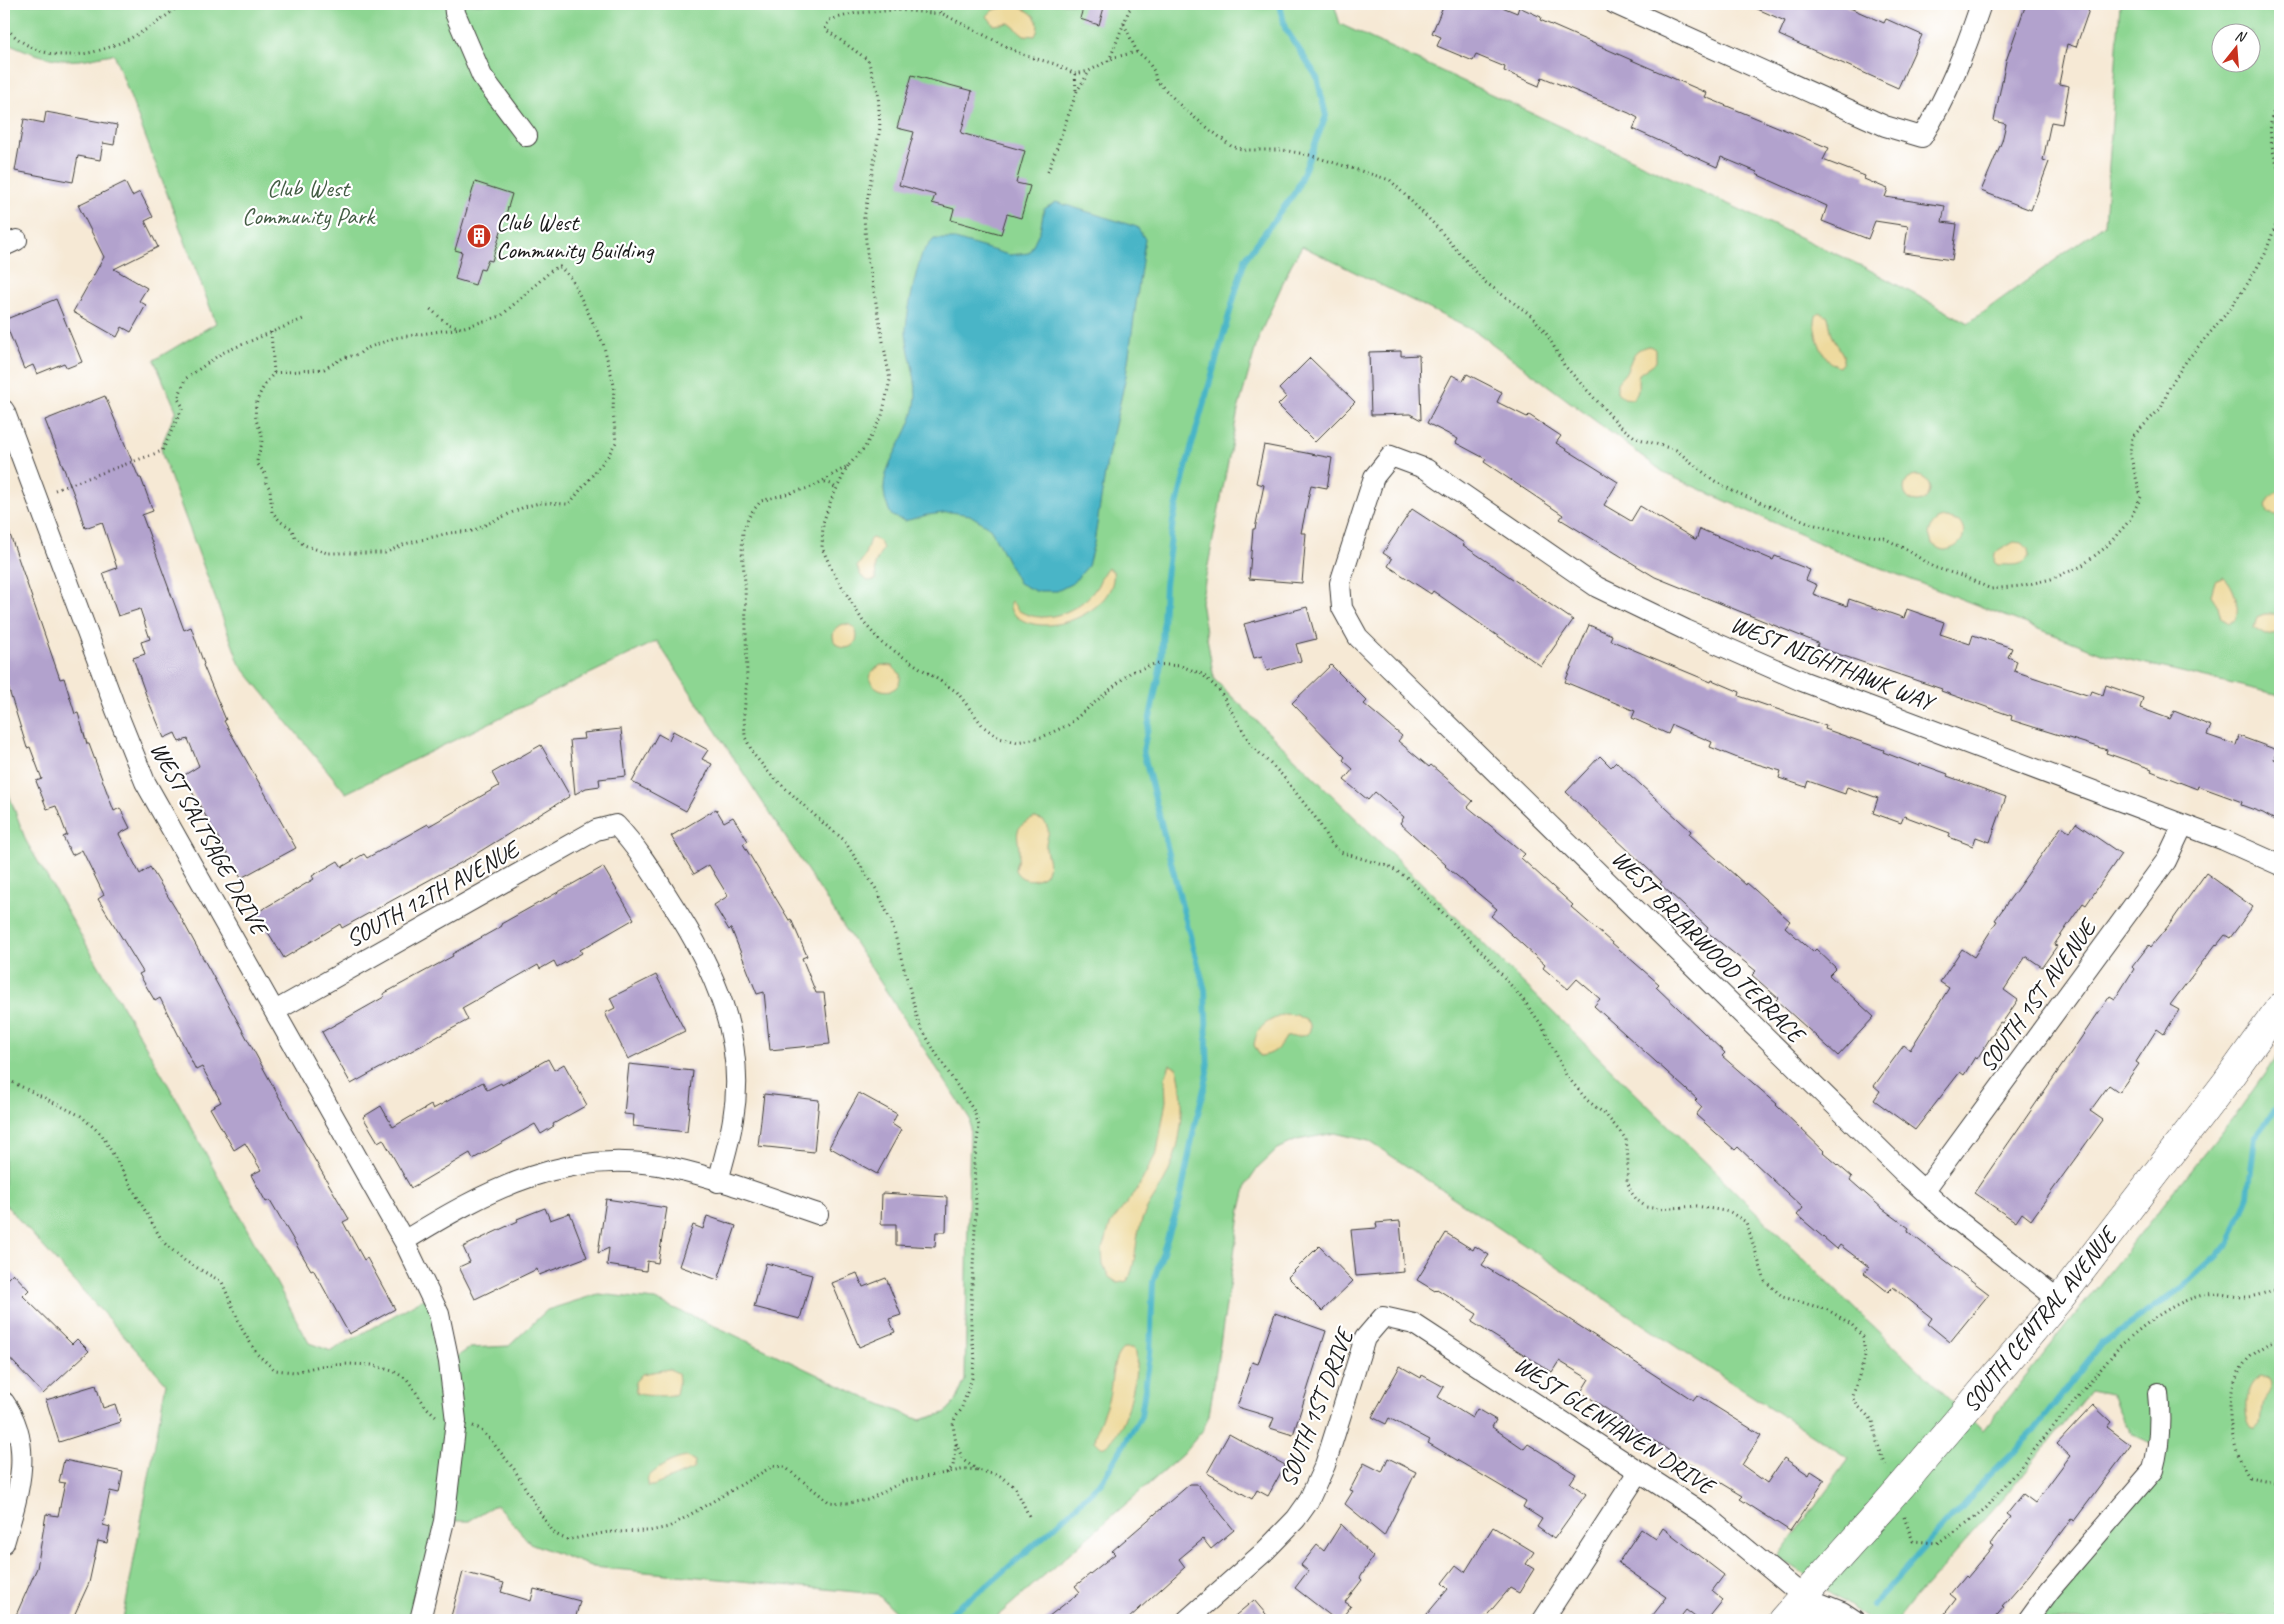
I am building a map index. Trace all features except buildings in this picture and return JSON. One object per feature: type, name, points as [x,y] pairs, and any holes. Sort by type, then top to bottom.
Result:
[{"type":"street","points":[[454,4],[455,13],[482,76],[527,136]]},
{"type":"street","points":[[1615,4],[1885,126],[1922,137],[1938,112],[1961,62],[1981,4]]},
{"type":"street","name":"WEST SALTSAGE DRIVE","points":[[4,410],[116,710],[145,782],[276,1011],[404,1241],[439,1314],[449,1362],[456,1422],[444,1521],[420,1620]]},
{"type":"street","name":"WEST NIGHTHAWK WAY","points":[[1342,608],[1340,583],[1348,553],[1374,477],[1391,456],[1426,469],[1598,587],[1686,630],[1802,681],[2255,852],[2280,865]]},
{"type":"street","name":"WEST BRIARWOOD TERRACE","points":[[1342,608],[1358,637],[1924,1191],[1946,1212],[2059,1300]]},
{"type":"street","name":"SOUTH 12TH AVENUE","points":[[276,1011],[596,830],[616,825],[634,844],[695,938],[725,1005],[733,1046],[735,1082],[733,1118],[718,1182]]},
{"type":"street","name":"SOUTH 1ST AVENUE","points":[[1924,1191],[2166,861],[2183,825]]},
{"type":"street","name":"SOUTH CENTRAL AVENUE","points":[[1782,1620],[1911,1476],[2059,1300],[2215,1097],[2280,1007]]},
{"type":"street","points":[[404,1241],[482,1196],[538,1173],[597,1162],[673,1168],[818,1214]]},
{"type":"street","name":"WEST GLENHAVEN DRIVE","points":[[1383,1318],[1414,1324],[1707,1516],[1804,1597]]},
{"type":"street","name":"SOUTH 1ST DRIVE","points":[[1187,1620],[1264,1552],[1296,1519],[1308,1502],[1325,1465],[1364,1338],[1383,1318]]},
{"type":"street","points":[[2028,1620],[2049,1591],[2153,1470],[2159,1447],[2158,1394]]},
{"type":"street","points":[[4,1402],[14,1417],[22,1448],[18,1497],[4,1543]]},
{"type":"street","points":[[1543,1620],[1639,1472]]},
{"type":"street","points":[[1804,1597],[1819,1620]]},
{"type":"street","points":[[1804,1597],[1842,1612],[1854,1620]]},
{"type":"path","points":[[4,25],[13,36],[31,49],[53,54],[80,55],[136,37],[163,20],[181,4]]},
{"type":"path","points":[[934,4],[943,14],[1023,55],[1055,64],[1075,74],[1090,71],[1115,57],[1137,52]]},
{"type":"path","points":[[1108,61],[1129,10],[1135,4]]},
{"type":"path","points":[[943,14],[897,10],[856,13],[829,20],[825,29],[868,60],[878,92],[880,128],[864,218],[867,253],[890,380],[882,416],[865,447],[848,466],[823,523],[822,548],[832,570],[864,622],[882,643],[957,692],[983,726],[999,738],[1017,742],[1042,738],[1068,725],[1131,672],[1154,664],[1181,666],[1202,674],[1224,698],[1252,746],[1282,775],[1318,821],[1329,841],[1340,852],[1390,867],[1409,879],[1486,956],[1526,1002],[1543,1027],[1566,1075],[1587,1100],[1606,1114],[1626,1139],[1628,1158],[1627,1181],[1631,1192],[1637,1200],[1646,1207],[1659,1209],[1697,1206],[1730,1212],[1746,1222],[1765,1281],[1782,1297],[1828,1310],[1851,1324],[1864,1337],[1864,1356],[1853,1396],[1856,1406],[1873,1421],[1877,1442]]},
{"type":"path","points":[[1124,24],[1137,52],[1154,71],[1156,80],[1185,110],[1231,146],[1245,150],[1283,150],[1309,154],[1390,180],[1434,224],[1485,282],[1532,316],[1548,336],[1564,365],[1619,425],[1636,438],[1676,450],[1713,480],[1734,491],[1812,524],[1834,530],[1884,538],[1909,551],[1933,567],[1965,577],[1991,589],[2021,586],[2051,579],[2080,567],[2106,547],[2129,521],[2141,497],[2130,454],[2132,437],[2161,408],[2171,384],[2187,360],[2226,314],[2248,283],[2265,254],[2280,213]]},
{"type":"path","points":[[1048,172],[1077,92],[1090,71]]},
{"type":"path","points":[[1075,74],[1077,92]]},
{"type":"path","points":[[2280,99],[2273,110],[2269,130],[2272,149],[2280,174]]},
{"type":"path","points":[[560,267],[570,278],[603,343],[614,385],[613,411],[616,442],[608,456],[569,504],[539,503],[524,507],[472,531],[449,533],[405,544],[385,553],[327,553],[304,545],[295,537],[291,528],[281,522],[272,512],[270,489],[266,483],[266,475],[256,463],[262,451],[262,434],[256,419],[257,402],[263,386],[274,374],[324,369],[343,358],[359,354],[365,349],[394,338],[461,328],[501,316],[553,269],[560,267]]},
{"type":"path","points":[[429,308],[448,324],[461,328]]},
{"type":"path","points":[[36,497],[162,452],[183,407],[178,399],[185,379],[222,353],[303,319]]},
{"type":"path","points":[[271,332],[274,374]]},
{"type":"path","points":[[848,466],[812,487],[761,502],[751,513],[743,530],[742,552],[745,582],[747,679],[744,715],[745,736],[754,756],[771,775],[843,839],[878,892],[892,924],[919,1024],[974,1111],[979,1126],[974,1164],[976,1207],[971,1307],[971,1332],[975,1357],[972,1378],[961,1410],[955,1418],[953,1425],[956,1443],[964,1460],[978,1470]]},
{"type":"path","points":[[823,481],[837,489]]},
{"type":"path","points":[[1913,1541],[1937,1543],[1954,1533],[1986,1508],[2120,1346],[2144,1325],[2166,1310],[2208,1294],[2246,1297],[2280,1289]]},
{"type":"path","points":[[2280,1336],[2244,1363],[2235,1381],[2229,1405],[2240,1460],[2249,1477],[2280,1482]]},
{"type":"path","points":[[956,1443],[953,1466],[946,1474],[966,1469],[1000,1476],[1015,1487],[1030,1518]]},
{"type":"path","points":[[2278,1620],[2280,1592]]},
{"type":"green space","name":"Club West Community Park","points":[[4,4],[1334,4],[1340,24],[1866,268],[1968,323],[2105,224],[2120,4],[2280,4],[2280,695],[2104,654],[1839,552],[1666,474],[1478,333],[1302,246],[1291,265],[1259,336],[1238,410],[1201,602],[1214,679],[1866,1320],[1983,1430],[2239,1110],[2280,1052],[2280,1620],[2028,1620],[2159,1447],[2132,1434],[2117,1410],[2111,1395],[2090,1391],[2004,1498],[1915,1598],[1898,1620],[1871,1620],[1778,1556],[1849,1459],[1678,1348],[1369,1141],[1335,1133],[1297,1140],[1278,1149],[1258,1168],[1247,1184],[1241,1209],[1209,1415],[1203,1430],[1182,1455],[993,1620],[904,1620],[877,1594],[593,1567],[530,1543],[496,1504],[469,1521],[444,1521],[420,1620],[123,1620],[166,1383],[4,1203],[4,781],[26,841],[173,1093],[309,1343],[331,1351],[430,1295],[450,1361],[470,1348],[509,1346],[547,1310],[598,1294],[655,1300],[726,1331],[864,1397],[920,1420],[945,1413],[956,1401],[965,1380],[970,1119],[657,641],[346,793],[240,665],[163,457],[161,447],[176,410],[154,360],[216,323],[114,54],[69,60],[49,58],[4,41]]},
{"type":"sand","points":[[1011,5],[1028,11],[1033,15],[1038,24],[1035,36],[1024,35],[1009,23],[994,25],[987,16],[993,10]]},
{"type":"sand","points":[[1819,312],[1828,317],[1832,335],[1843,355],[1843,362],[1839,367],[1827,359],[1822,351],[1815,325]]},
{"type":"sand","points":[[1649,346],[1656,349],[1656,362],[1639,374],[1638,391],[1635,397],[1632,399],[1624,398],[1617,392],[1617,383],[1626,372],[1632,357],[1637,351]]},
{"type":"sand","points":[[1917,476],[1926,480],[1930,489],[1926,498],[1917,502],[1908,498],[1904,489],[1908,480]]},
{"type":"sand","points":[[2280,490],[2280,516],[2268,513],[2266,504]]},
{"type":"sand","points":[[1947,518],[1959,522],[1964,532],[1958,545],[1943,550],[1932,544],[1929,534],[1935,522]]},
{"type":"sand","points":[[873,538],[880,542],[883,548],[875,564],[876,580],[868,581],[861,576],[857,567],[864,557],[870,539]]},
{"type":"sand","points":[[2014,542],[2021,543],[2028,549],[2029,556],[2026,560],[2016,565],[1998,565],[1994,562],[1995,553]]},
{"type":"sand","points":[[1107,568],[1113,571],[1112,585],[1104,598],[1092,609],[1077,618],[1043,625],[1027,622],[1011,610],[1011,601],[1019,611],[1031,616],[1041,617],[1061,614],[1079,605],[1094,591]]},
{"type":"sand","points":[[2224,577],[2231,586],[2237,604],[2235,620],[2229,623],[2221,618],[2218,606],[2211,595],[2215,581]]},
{"type":"sand","points":[[2264,614],[2274,614],[2280,618],[2278,633],[2266,635],[2254,628],[2257,617]]},
{"type":"sand","points":[[845,624],[853,628],[857,636],[853,644],[845,648],[837,644],[833,636],[837,628]]},
{"type":"sand","points":[[881,665],[892,666],[900,674],[898,686],[894,689],[878,689],[870,680],[871,672]]},
{"type":"sand","points":[[1035,818],[1044,821],[1048,829],[1046,848],[1049,865],[1045,875],[1037,879],[1028,880],[1021,877],[1015,870],[1019,854],[1018,833],[1022,825]]},
{"type":"sand","points":[[1285,1014],[1296,1015],[1309,1022],[1310,1031],[1308,1034],[1300,1036],[1286,1037],[1276,1050],[1260,1056],[1254,1045],[1255,1038],[1264,1025]]},
{"type":"sand","points":[[1170,1065],[1177,1068],[1182,1097],[1181,1127],[1175,1156],[1163,1183],[1142,1220],[1130,1276],[1127,1281],[1118,1283],[1109,1277],[1103,1265],[1102,1249],[1111,1223],[1137,1190],[1157,1152],[1166,1101],[1165,1077]]},
{"type":"sand","points":[[1124,1348],[1132,1348],[1136,1353],[1133,1391],[1117,1434],[1110,1443],[1101,1447],[1095,1441],[1096,1436],[1110,1394],[1114,1365],[1119,1353]]},
{"type":"sand","points":[[669,1369],[678,1373],[679,1380],[676,1394],[656,1396],[636,1393],[635,1382],[642,1374]]},
{"type":"sand","points":[[2260,1377],[2269,1379],[2271,1384],[2263,1405],[2261,1423],[2252,1428],[2247,1416],[2246,1401],[2251,1386]]},
{"type":"sand","points":[[687,1457],[695,1461],[694,1468],[653,1486],[647,1486],[648,1477],[657,1470],[666,1464]]},
{"type":"water","points":[[1056,202],[1137,227],[1145,239],[1126,376],[1107,461],[1094,543],[1088,566],[1073,583],[1057,591],[1035,591],[1019,583],[990,528],[970,515],[951,512],[927,515],[905,521],[892,516],[886,500],[884,486],[886,473],[911,420],[915,405],[916,387],[906,327],[922,254],[934,239],[955,239],[1009,255],[1029,253],[1040,230],[1044,209]]},
{"type":"waterway","points":[[940,1620],[987,1586],[1050,1531],[1102,1481],[1141,1416],[1150,1355],[1153,1282],[1180,1200],[1194,1129],[1208,1073],[1205,990],[1143,751],[1161,664],[1165,585],[1173,521],[1191,448],[1245,259],[1296,191],[1326,116],[1317,77],[1285,28],[1280,4]]},
{"type":"waterway","points":[[1874,1604],[1987,1478],[2034,1431],[2101,1344],[2183,1287],[2229,1245],[2248,1196],[2255,1137],[2280,1104]]},
{"type":"place","name":"Club West Community Building","points":[[479,236]]}]
